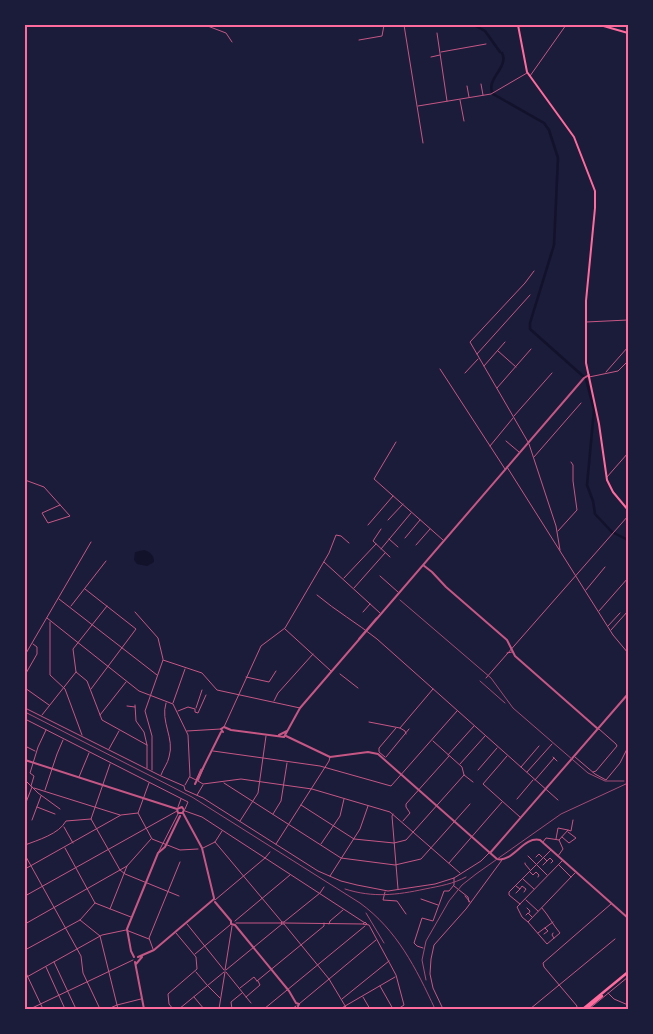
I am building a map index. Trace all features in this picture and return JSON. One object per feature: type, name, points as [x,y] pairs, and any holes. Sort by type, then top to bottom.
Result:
[{"type":"main road","points":[[518,25],[527,72],[574,137],[596,191],[586,297],[586,360],[599,424],[606,477],[613,492],[628,510]]},
{"type":"main road","points":[[600,25],[628,33]]},
{"type":"main road","points":[[591,1008],[628,974]]},
{"type":"street","points":[[205,25],[226,33],[232,42]]},
{"type":"street","points":[[359,40],[382,36],[384,25]]},
{"type":"street","points":[[404,25],[423,143]]},
{"type":"street","points":[[530,77],[566,25]]},
{"type":"street","points":[[438,33],[447,101]]},
{"type":"street","points":[[431,57],[440,54],[444,50],[486,44]]},
{"type":"street","points":[[417,106],[491,94],[527,72]]},
{"type":"street","points":[[481,84],[483,96]]},
{"type":"street","points":[[467,86],[469,98]]},
{"type":"street","points":[[460,99],[464,121]]},
{"type":"street","points":[[534,271],[526,283],[470,342],[528,443],[557,532],[560,551]]},
{"type":"street","points":[[476,354],[530,295]]},
{"type":"street","points":[[586,322],[628,320]]},
{"type":"street","points":[[484,366],[505,342]]},
{"type":"street","points":[[605,373],[628,348]]},
{"type":"street","points":[[496,388],[531,349]]},
{"type":"street","points":[[498,351],[516,367]]},
{"type":"street","points":[[465,373],[479,358]]},
{"type":"street","points":[[187,731],[218,729],[277,736],[285,734],[300,708],[357,640],[584,378],[618,371],[628,361]]},
{"type":"street","points":[[440,369],[611,631],[628,653]]},
{"type":"street","points":[[490,445],[552,373]]},
{"type":"street","points":[[534,458],[581,403]]},
{"type":"street","points":[[506,441],[519,453]]},
{"type":"street","points":[[396,442],[374,479],[443,540]]},
{"type":"street","points":[[606,477],[609,476],[628,453]]},
{"type":"street","points":[[557,532],[577,511],[573,465],[571,462]]},
{"type":"street","points":[[25,480],[44,487],[60,504],[70,516],[48,523],[42,512],[60,504]]},
{"type":"street","points":[[368,525],[393,495]]},
{"type":"street","points":[[388,520],[403,504]]},
{"type":"street","points":[[381,549],[412,512]]},
{"type":"street","points":[[486,678],[628,516]]},
{"type":"street","points":[[405,538],[421,520]]},
{"type":"street","points":[[416,546],[430,528]]},
{"type":"street","points":[[381,529],[373,539],[390,557]]},
{"type":"street","points":[[196,782],[213,751],[261,646],[285,628],[324,561],[336,535],[341,536],[349,543]]},
{"type":"street","points":[[389,539],[398,547]]},
{"type":"street","points":[[25,655],[91,542]]},
{"type":"street","points":[[343,579],[376,544]]},
{"type":"street","points":[[354,589],[386,553]]},
{"type":"street","points":[[324,561],[381,613]]},
{"type":"street","points":[[70,607],[106,562]]},
{"type":"street","points":[[423,565],[507,640],[512,652],[526,666],[616,744],[617,746],[596,771],[593,772]]},
{"type":"street","points":[[585,590],[605,568]]},
{"type":"street","points":[[380,576],[398,593]]},
{"type":"street","points":[[599,612],[628,578]]},
{"type":"street","points":[[85,589],[136,630],[90,689]]},
{"type":"street","points":[[317,595],[372,635],[558,800]]},
{"type":"street","points":[[58,598],[157,676]]},
{"type":"street","points":[[363,612],[370,604]]},
{"type":"street","points":[[107,606],[73,650],[76,672],[87,681],[102,720],[147,745]]},
{"type":"street","points":[[611,631],[628,611]]},
{"type":"street","points":[[135,612],[158,638],[163,660],[145,711],[152,736],[152,771]]},
{"type":"street","points":[[608,626],[620,613]]},
{"type":"street","points":[[46,618],[139,691],[173,704],[187,731],[190,777],[184,786]]},
{"type":"street","points":[[50,621],[48,636],[50,675],[64,687],[82,736]]},
{"type":"street","points":[[285,628],[331,671]]},
{"type":"street","points":[[25,675],[37,654],[37,647],[32,644]]},
{"type":"street","points":[[507,654],[512,652]]},
{"type":"street","points":[[274,703],[278,693],[312,654]]},
{"type":"street","points":[[163,660],[202,673],[216,690],[300,708]]},
{"type":"street","points":[[173,704],[185,668]]},
{"type":"street","points":[[246,677],[269,682],[276,671]]},
{"type":"street","points":[[41,716],[76,672]]},
{"type":"street","points":[[340,674],[358,688]]},
{"type":"street","points":[[100,715],[126,682]]},
{"type":"street","points":[[25,688],[50,706]]},
{"type":"street","points":[[434,689],[378,748],[379,752],[490,853],[497,859],[503,860]]},
{"type":"street","points":[[195,709],[202,690]]},
{"type":"street","points":[[25,708],[160,776],[184,786],[185,790],[202,798],[300,861],[350,884],[386,891],[435,884],[454,878],[490,853],[628,694]]},
{"type":"street","points":[[177,712],[188,706],[195,709],[195,712],[198,713],[206,695]]},
{"type":"street","points":[[160,776],[170,755],[170,739],[163,713],[167,701]]},
{"type":"street","points":[[127,706],[135,706],[136,721],[144,732],[147,745],[146,769]]},
{"type":"street","points":[[213,751],[325,768],[390,786],[457,710]]},
{"type":"street","points":[[25,719],[181,798],[189,803],[184,811]]},
{"type":"street","points":[[369,722],[398,728],[405,731],[406,734]]},
{"type":"street","points":[[403,822],[410,813],[406,804],[474,726]]},
{"type":"street","points":[[385,758],[409,729]]},
{"type":"street","points":[[25,805],[32,787],[34,776],[30,774],[33,763],[46,730]]},
{"type":"street","points":[[109,750],[120,730]]},
{"type":"street","points":[[240,822],[258,793],[267,734]]},
{"type":"street","points":[[285,734],[289,738],[330,757],[371,752],[385,758]]},
{"type":"street","points":[[460,765],[485,736]]},
{"type":"street","points":[[45,791],[56,754],[64,739]]},
{"type":"street","points":[[432,740],[463,768],[464,775],[473,782]]},
{"type":"street","points":[[527,773],[552,744]]},
{"type":"street","points":[[25,746],[37,752]]},
{"type":"street","points":[[520,767],[539,746]]},
{"type":"street","points":[[478,770],[498,747]]},
{"type":"street","points":[[574,756],[606,780],[616,768],[628,747]]},
{"type":"street","points":[[79,777],[90,752]]},
{"type":"street","points":[[507,756],[483,784],[521,817]]},
{"type":"street","points":[[276,845],[330,757]]},
{"type":"street","points":[[517,799],[553,758],[558,761]]},
{"type":"street","points":[[25,760],[201,817],[344,909],[365,924],[377,939],[396,976],[404,1004],[398,1009]]},
{"type":"street","points":[[273,815],[281,801],[287,762]]},
{"type":"street","points":[[111,763],[91,818],[124,874],[179,896]]},
{"type":"street","points":[[301,805],[354,839],[394,843],[405,841],[464,775]]},
{"type":"street","points":[[190,777],[196,782],[203,784],[241,779],[312,789],[393,813],[461,874]]},
{"type":"street","points":[[25,780],[60,809]]},
{"type":"street","points":[[149,782],[138,813],[152,838],[180,850],[191,850],[215,842],[222,830]]},
{"type":"street","points":[[224,782],[252,802],[342,858],[396,865],[420,860],[470,804]]},
{"type":"street","points":[[197,796],[203,784]]},
{"type":"street","points":[[32,787],[121,815]]},
{"type":"street","points":[[32,820],[41,795]]},
{"type":"street","points":[[158,853],[166,845],[181,798]]},
{"type":"street","points":[[321,845],[340,816],[345,799]]},
{"type":"street","points":[[449,863],[503,802]]},
{"type":"street","points":[[330,876],[361,828],[368,805]]},
{"type":"street","points":[[37,807],[55,814]]},
{"type":"street","points":[[25,896],[183,807],[204,856],[215,901],[288,990],[298,1006]]},
{"type":"street","points":[[144,1009],[135,968],[136,959],[131,949],[127,930],[162,843],[178,811]]},
{"type":"street","points":[[25,869],[121,815],[138,813]]},
{"type":"street","points":[[393,813],[398,890]]},
{"type":"street","points":[[25,845],[63,826],[66,821],[91,818]]},
{"type":"street","points":[[557,856],[563,848],[560,840],[561,837],[568,831],[571,831],[573,820]]},
{"type":"street","points":[[63,826],[73,842]]},
{"type":"street","points":[[556,839],[558,828],[568,831],[576,838],[569,844],[561,837]]},
{"type":"street","points":[[542,842],[546,835]]},
{"type":"street","points":[[25,924],[127,866],[152,838]]},
{"type":"street","points":[[546,838],[560,840]]},
{"type":"street","points":[[443,1009],[432,985],[430,974],[430,960],[434,945],[503,860],[532,839],[538,839],[542,842],[628,918]]},
{"type":"street","points":[[215,842],[318,965],[347,1009]]},
{"type":"street","points":[[64,847],[95,903],[132,918]]},
{"type":"street","points":[[520,905],[509,894],[551,850]]},
{"type":"street","points":[[536,857],[542,851]]},
{"type":"street","points":[[30,1009],[154,950],[215,901],[270,852]]},
{"type":"street","points":[[539,854],[547,861]]},
{"type":"street","points":[[25,855],[81,956],[83,973],[100,1009]]},
{"type":"street","points":[[528,856],[548,876]]},
{"type":"street","points":[[543,865],[550,858],[553,861],[551,863]]},
{"type":"street","points":[[542,908],[560,933],[547,944],[517,909],[562,861]]},
{"type":"street","points":[[149,939],[180,862]]},
{"type":"street","points":[[528,865],[527,862],[525,863],[533,875]]},
{"type":"street","points":[[559,865],[571,877]]},
{"type":"street","points":[[110,909],[127,866]]},
{"type":"street","points":[[530,879],[536,872],[539,875],[538,877]]},
{"type":"street","points":[[528,922],[576,872]]},
{"type":"street","points":[[194,954],[291,875]]},
{"type":"street","points":[[423,948],[414,943],[422,918],[433,921],[444,891],[449,892],[454,885],[454,878]]},
{"type":"street","points":[[523,879],[535,890]]},
{"type":"street","points":[[454,885],[469,898],[470,902]]},
{"type":"street","points":[[516,886],[520,889]]},
{"type":"street","points":[[516,893],[522,886],[526,889],[524,892]]},
{"type":"street","points":[[179,1009],[254,948],[324,887]]},
{"type":"street","points":[[386,891],[384,900],[397,901],[406,914]]},
{"type":"street","points":[[422,899],[439,905]]},
{"type":"street","points":[[526,900],[538,912]]},
{"type":"street","points":[[25,950],[80,920],[95,903]]},
{"type":"street","points":[[577,1008],[544,967],[543,963],[612,904]]},
{"type":"street","points":[[527,908],[530,911],[527,914],[533,917]]},
{"type":"street","points":[[329,924],[344,909]]},
{"type":"street","points":[[535,915],[538,918]]},
{"type":"street","points":[[80,920],[100,936],[118,1009]]},
{"type":"street","points":[[538,933],[553,922]]},
{"type":"street","points":[[233,923],[365,924]]},
{"type":"street","points":[[218,1009],[233,923]]},
{"type":"street","points":[[186,924],[251,1003]]},
{"type":"street","points":[[257,981],[324,926],[324,924]]},
{"type":"street","points":[[264,1009],[365,924]]},
{"type":"street","points":[[543,924],[549,930],[544,934]]},
{"type":"street","points":[[25,978],[100,936],[127,930],[149,939],[154,950]]},
{"type":"street","points":[[173,1009],[168,1002],[169,993],[197,970],[197,959],[176,932]]},
{"type":"street","points":[[553,932],[552,935],[555,938]]},
{"type":"street","points":[[292,1009],[377,939]]},
{"type":"street","points":[[530,1009],[615,939]]},
{"type":"street","points":[[341,1000],[388,961]]},
{"type":"street","points":[[53,962],[76,1009]]},
{"type":"street","points":[[46,966],[65,1009]]},
{"type":"street","points":[[25,971],[44,1009]]},
{"type":"street","points":[[196,972],[220,998]]},
{"type":"street","points":[[591,1008],[628,974]]},
{"type":"street","points":[[340,1009],[396,976]]},
{"type":"street","points":[[240,989],[254,977],[260,985],[246,997]]},
{"type":"street","points":[[380,986],[393,1009]]},
{"type":"street","points":[[232,1009],[231,1002],[242,992]]},
{"type":"street","points":[[608,993],[616,1000],[628,1005]]},
{"type":"street","points":[[194,996],[204,1009]]},
{"type":"street","points":[[362,996],[370,1009]]},
{"type":"street","points":[[108,1009],[142,999]]},
{"type":"shaded area","points":[[144,550],[151,554],[154,560],[154,562],[147,566],[137,564],[134,560],[135,552]]},
{"type":"waterway","points":[[474,25],[485,31],[500,52]]},
{"type":"waterway","points":[[492,92],[492,82],[503,63],[502,53]]},
{"type":"waterway","points":[[493,94],[544,123],[549,130],[558,158],[554,245],[530,323],[530,329],[584,377]]},
{"type":"waterway","points":[[586,379],[594,410],[587,485],[593,501],[595,514],[612,532]]},
{"type":"waterway","points":[[614,533],[628,540]]},
{"type":"railway","points":[[400,600],[491,678],[513,708],[588,773],[605,781],[624,781]]},
{"type":"railway","points":[[480,681],[505,703]]},
{"type":"railway","points":[[25,712],[192,797],[360,903],[385,925],[395,938],[413,965],[435,1009]]},
{"type":"railway","points":[[426,980],[422,960],[426,941],[449,901],[462,885],[561,814],[628,783]]},
{"type":"railway","points":[[345,889],[365,894],[395,894],[441,886],[466,877]]},
{"type":"railway","points":[[366,913],[384,943]]}]
